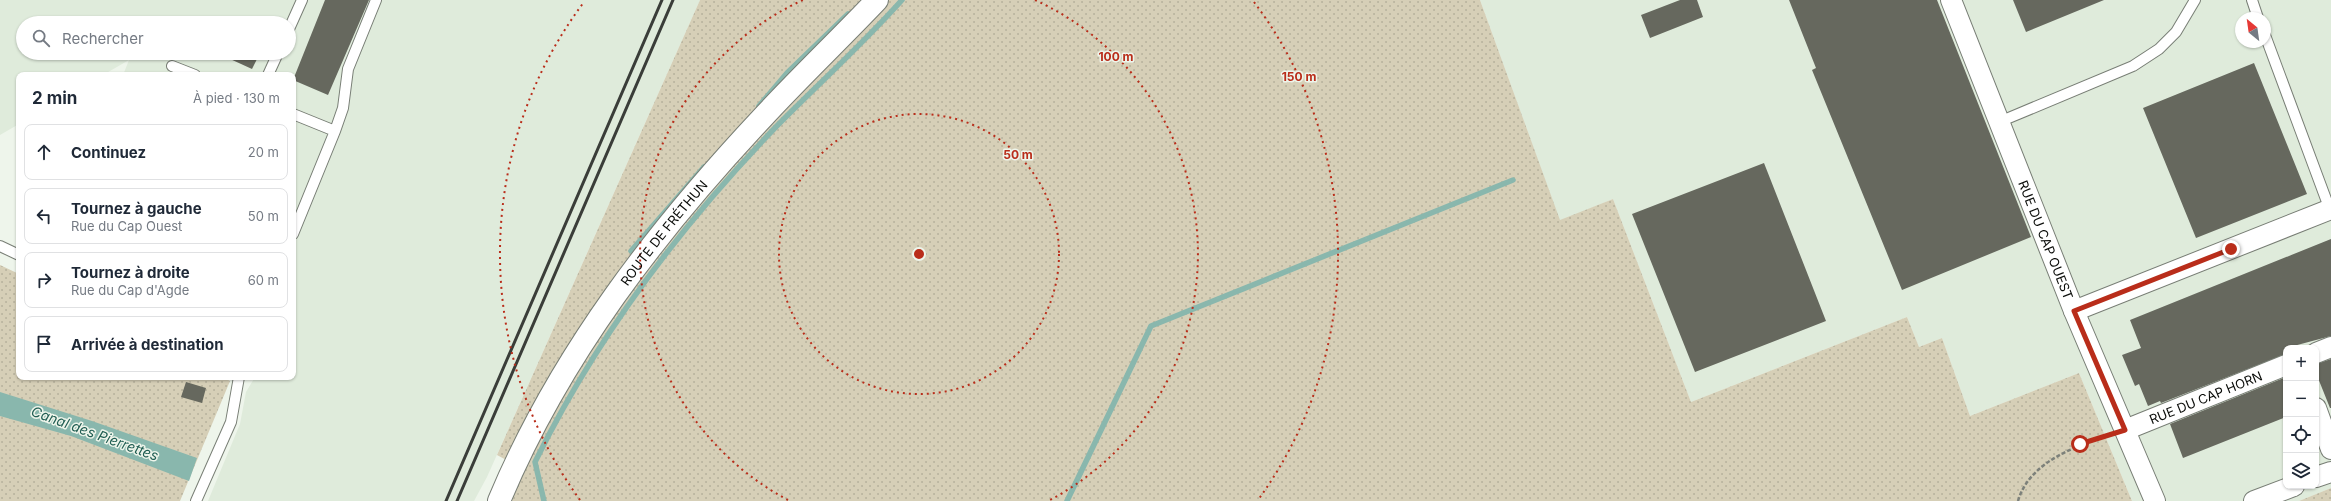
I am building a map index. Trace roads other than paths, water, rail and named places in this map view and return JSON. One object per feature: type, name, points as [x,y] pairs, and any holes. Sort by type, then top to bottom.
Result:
[{"type":"street","name":"ROUTE DE FRÉTHUN","points":[[499,501],[513,469],[555,385],[583,340],[629,274],[737,145],[877,0]]},
{"type":"street","name":"RUE DU CAP OUEST","points":[[1951,0],[2074,311],[2155,501]]},
{"type":"street","points":[[2074,311],[2331,209]]},
{"type":"street","points":[[2319,352],[2331,347]]},
{"type":"street","name":"RUE DU CAP HORN","points":[[2125,430],[2283,366]]},
{"type":"street","points":[[2319,416],[2331,449]]},
{"type":"street","points":[[2319,476],[2331,472]]},
{"type":"street","points":[[2254,501],[2286,489]]},
{"type":"lane","points":[[295,16],[302,0]]},
{"type":"lane","points":[[296,227],[335,131],[343,108],[348,69],[376,0]]},
{"type":"lane","points":[[1999,122],[2134,66],[2159,49],[2176,32],[2195,0]]},
{"type":"lane","points":[[2252,0],[2256,12]]},
{"type":"lane","points":[[2270,48],[2331,209]]},
{"type":"lane","points":[[269,72],[275,60]]},
{"type":"lane","points":[[172,66],[187,72]]},
{"type":"lane","points":[[296,115],[335,131]]},
{"type":"lane","points":[[0,246],[16,253]]},
{"type":"lane","points":[[196,501],[231,422],[238,380]]},
{"type":"water","name":"Canal des Pierrettes","points":[[0,392],[92,421],[197,458],[189,481],[71,436],[0,416]]},
{"type":"waterway","points":[[544,501],[535,462],[584,373],[612,329],[641,288],[672,247],[737,168],[902,0]]},
{"type":"waterway","points":[[759,106],[787,73],[848,14]]},
{"type":"waterway","points":[[631,251],[704,167]]},
{"type":"waterway","points":[[1067,501],[1151,326],[1513,180]]},
{"type":"railway","points":[[446,501],[662,0]]},
{"type":"railway","points":[[457,501],[673,0]]}]
